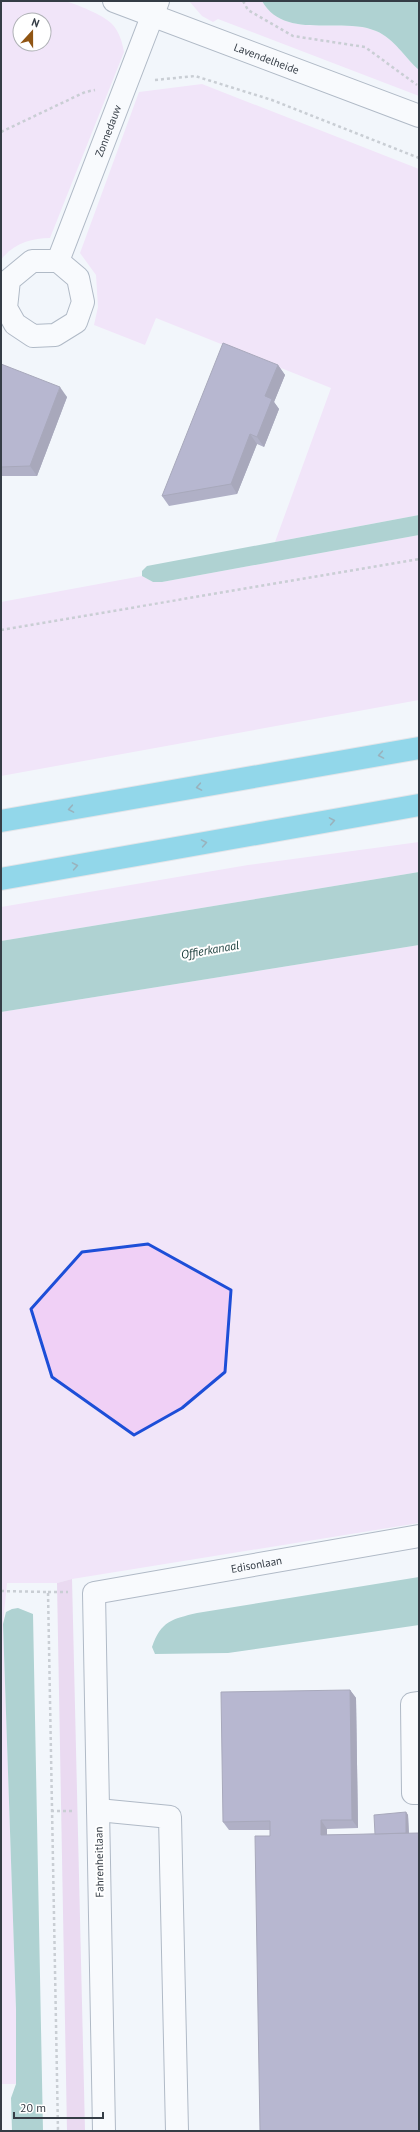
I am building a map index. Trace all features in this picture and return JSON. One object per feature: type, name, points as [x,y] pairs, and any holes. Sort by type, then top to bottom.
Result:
[{"type":"highway","points":[[1,821],[419,748]]},
{"type":"highway","points":[[1,879],[419,805]]},
{"type":"street","name":"Lavendelheide","points":[[114,1],[156,8],[419,116]]},
{"type":"street","name":"Zonnedauw","points":[[58,261],[156,8]]},
{"type":"street","name":"Edisonlaan","points":[[94,1593],[419,1536]]},
{"type":"street","name":"Fahrenheitlaan","points":[[94,1593],[104,2131]]},
{"type":"street","points":[[419,1703],[412,1704],[413,1793],[419,1793]]},
{"type":"street","points":[[98,1810],[170,1817],[178,2131]]},
{"type":"path","points":[[244,1],[248,10],[293,36],[365,47],[419,86]]},
{"type":"path","points":[[1,132],[85,92],[127,82],[195,76],[272,100],[419,158]]},
{"type":"path","points":[[1,630],[419,559]]},
{"type":"path","points":[[1,1591],[48,1592],[58,2131]]},
{"type":"highlighted area","points":[[148,1244],[231,1290],[225,1372],[182,1408],[134,1435],[52,1377],[31,1309],[82,1252]]},
{"type":"shaded area","points":[[1,1],[65,1],[96,13],[111,23],[120,36],[124,52],[50,238],[36,239],[23,243],[6,254],[1,260]]},
{"type":"shaded area","points":[[189,1],[262,1],[272,13],[284,20],[299,24],[362,27],[376,31],[383,34],[394,43],[419,70],[419,96],[218,19],[213,22],[202,16]]},
{"type":"shaded area","points":[[202,84],[419,169],[419,515],[275,542],[331,388],[156,318],[145,345],[94,325],[98,307],[96,275],[80,253],[139,92]]},
{"type":"shaded area","points":[[419,535],[419,700],[1,776],[1,602],[142,576],[153,582],[162,582]]},
{"type":"shaded area","points":[[419,842],[419,872],[1,941],[1,907],[248,865]]},
{"type":"shaded area","points":[[419,945],[419,1523],[72,1579],[57,1583],[7,1583],[3,1624],[16,2009],[16,2084],[1,2084],[1,1012]]},
{"type":"shaded area","points":[[72,1579],[85,2131],[67,2131],[57,1583]]},
{"type":"water","points":[[262,1],[419,1],[419,70],[394,43],[383,34],[362,27],[299,24],[284,20],[272,13]]},
{"type":"water","points":[[419,515],[419,535],[162,582],[153,582],[142,576],[142,571],[147,566]]},
{"type":"water","name":"Offierkanaal","points":[[419,872],[419,945],[1,1012],[1,941]]},
{"type":"water","points":[[419,1577],[419,1625],[228,1653],[155,1654],[152,1647],[155,1638],[168,1622],[188,1615]]},
{"type":"water","points":[[18,1608],[33,1614],[43,2131],[12,2131],[11,2098],[16,2084],[16,2009],[3,1624],[6,1612]]},
{"type":"building","points":[[223,343],[278,365],[265,396],[272,399],[257,437],[250,434],[231,484],[162,496]]},
{"type":"building","points":[[1,364],[60,387],[30,466],[1,467]]},
{"type":"building","points":[[350,1690],[352,1820],[321,1820],[321,1835],[419,1833],[419,2131],[260,2131],[255,1836],[270,1836],[270,1821],[223,1822],[221,1692]]},
{"type":"building","points":[[406,1812],[406,1833],[375,1834],[374,1815]]}]
